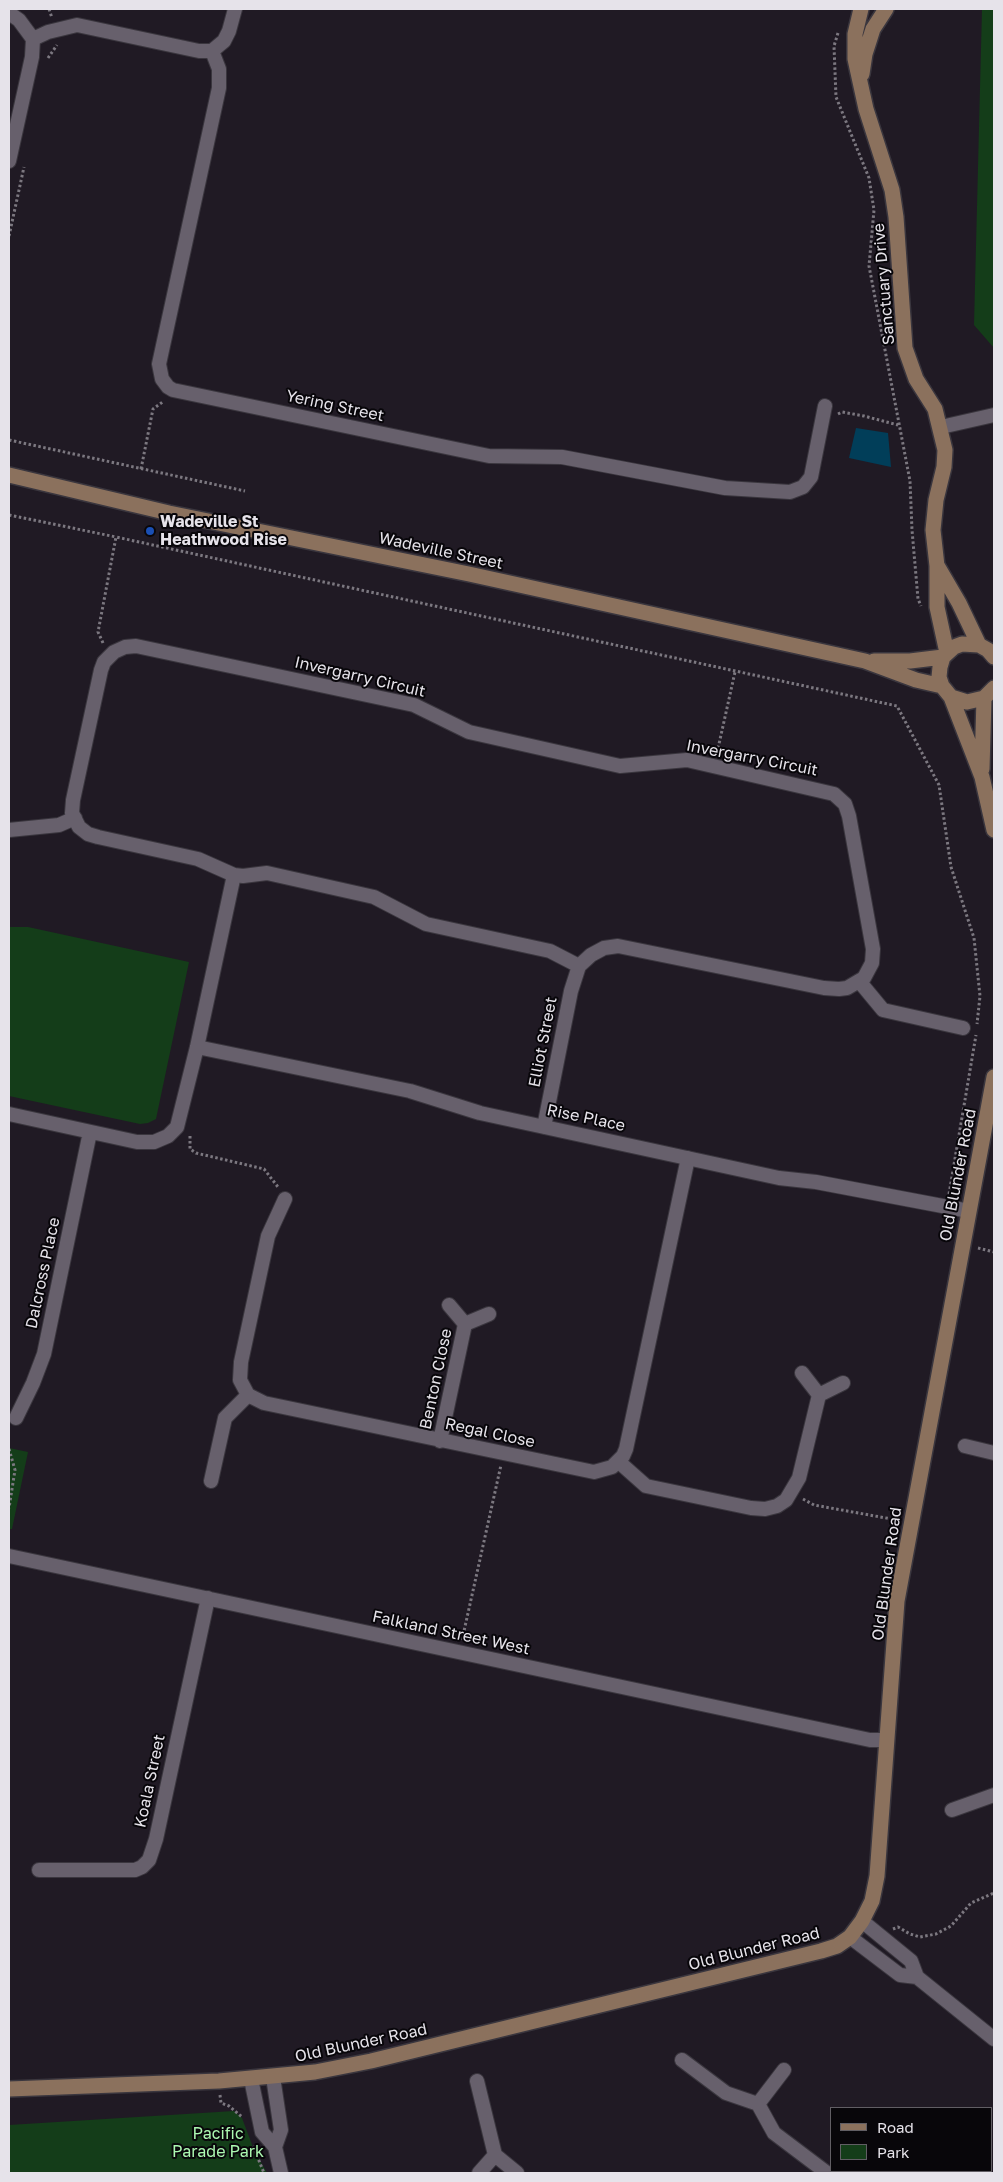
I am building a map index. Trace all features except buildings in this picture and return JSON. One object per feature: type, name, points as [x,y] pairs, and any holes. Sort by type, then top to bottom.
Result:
[{"type":"main road","name":"Sanctuary Drive","points":[[861,9],[855,34],[855,59],[866,109],[892,190],[896,217],[906,348],[916,379],[935,409],[941,427],[944,450],[944,467],[936,500],[933,530],[937,566],[937,607],[945,655],[940,667],[939,677],[947,691]]},
{"type":"main road","name":"Sanctuary Drive","points":[[860,85],[865,54],[873,29],[886,9]]},
{"type":"main road","name":"Wadeville Street","points":[[9,476],[170,513],[469,574],[865,661],[947,691],[967,702],[991,693]]},
{"type":"main road","name":"Sanctuary Drive","points":[[937,566],[989,651]]},
{"type":"main road","name":"Wadeville Street","points":[[865,661],[910,661],[945,655],[962,644],[989,651]]},
{"type":"main road","points":[[947,691],[982,777],[994,830]]},
{"type":"main road","points":[[982,777],[982,726],[991,693]]},
{"type":"main road","name":"Old Blunder Road","points":[[9,2089],[219,2081],[315,2072],[372,2061],[821,1951],[837,1946],[850,1937],[862,1921],[872,1900],[877,1876],[898,1601],[994,1077]]},
{"type":"street","points":[[33,39],[48,32],[77,26],[199,51],[212,51],[226,36],[235,9]]},
{"type":"street","points":[[9,13],[19,20],[33,39],[32,57],[9,161]]},
{"type":"street","points":[[168,387],[162,378],[159,364],[219,88],[219,70],[212,51]]},
{"type":"street","name":"Yering Street","points":[[168,387],[173,390],[489,456],[572,459],[725,488],[790,492],[803,487],[811,477],[825,406]]},
{"type":"street","points":[[941,427],[994,414]]},
{"type":"street","name":"Invergarry Circuit","points":[[109,656],[125,647],[136,646],[414,706],[470,732],[620,766],[687,760],[834,794],[845,804],[850,816],[873,949],[870,970],[859,981]]},
{"type":"street","points":[[109,656],[101,670],[73,800],[72,813],[79,826],[88,834],[198,859],[234,875],[243,876],[267,873],[374,897],[426,924],[550,951],[579,966],[591,955],[604,948],[618,946],[824,988],[839,990],[859,981],[883,1010],[964,1028]]},
{"type":"street","points":[[9,830],[58,825],[75,818]]},
{"type":"street","points":[[9,1114],[137,1142],[154,1142],[168,1136],[177,1126],[182,1112],[234,875]]},
{"type":"street","name":"Elliot Street","points":[[544,1127],[571,991],[579,966]]},
{"type":"street","name":"Rise Place","points":[[197,1047],[410,1091],[480,1113],[780,1178],[816,1182],[969,1212]]},
{"type":"street","name":"Dalcross Place","points":[[16,1418],[34,1383],[44,1354],[90,1132]]},
{"type":"street","points":[[688,1158],[626,1449],[619,1462],[646,1486],[751,1508],[765,1509],[777,1506],[792,1493],[799,1478],[819,1395],[843,1382]]},
{"type":"street","points":[[211,1481],[225,1418],[248,1395],[240,1380],[241,1362],[268,1236],[285,1199]]},
{"type":"street","name":"Benton Close","points":[[449,1305],[465,1324]]},
{"type":"street","name":"Benton Close","points":[[465,1324],[489,1314]]},
{"type":"street","name":"Benton Close","points":[[440,1441],[465,1324]]},
{"type":"street","points":[[802,1373],[819,1395]]},
{"type":"street","name":"Regal Close","points":[[248,1395],[264,1403],[503,1455],[594,1472],[604,1471],[619,1462]]},
{"type":"street","points":[[965,1446],[994,1452]]},
{"type":"street","name":"Falkland Street West","points":[[9,1556],[870,1740],[887,1740]]},
{"type":"street","name":"Koala Street","points":[[39,1870],[134,1870],[142,1867],[149,1860],[156,1839],[208,1598]]},
{"type":"street","points":[[952,1810],[994,1795]]},
{"type":"street","points":[[862,1921],[911,1961],[917,1977],[994,2039]]},
{"type":"street","points":[[850,1937],[900,1975],[917,1977]]},
{"type":"street","points":[[682,2060],[726,2093],[758,2104],[774,2133],[827,2173]]},
{"type":"street","points":[[758,2104],[784,2070]]},
{"type":"street","points":[[273,2077],[281,2130],[275,2147]]},
{"type":"street","points":[[251,2079],[262,2132],[275,2147],[280,2173]]},
{"type":"street","points":[[477,2081],[495,2156],[518,2173]]},
{"type":"street","points":[[479,2173],[495,2156]]},
{"type":"path","points":[[141,469],[153,409],[165,400],[168,387]]},
{"type":"path","points":[[822,425],[842,412],[898,425]]},
{"type":"path","points":[[9,440],[245,491]]},
{"type":"path","points":[[9,514],[897,706],[938,785],[951,867],[974,938],[980,996],[975,1044],[947,1207]]},
{"type":"path","points":[[109,656],[98,632],[116,537]]},
{"type":"path","points":[[714,766],[735,672]]},
{"type":"path","points":[[192,1128],[189,1142],[190,1149],[196,1153],[264,1169],[285,1199]]},
{"type":"path","points":[[9,1449],[15,1470],[9,1508]]},
{"type":"path","points":[[459,1652],[503,1455]]},
{"type":"path","points":[[792,1493],[814,1505],[911,1523]]},
{"type":"path","points":[[885,1940],[894,1928],[898,1927],[920,1937],[936,1934],[951,1926],[971,1903],[994,1892]]},
{"type":"path","points":[[219,2081],[221,2103],[242,2115],[245,2123]]},
{"type":"path","points":[[251,2140],[264,2173]]},
{"type":"green space","points":[[982,9],[994,9],[994,348],[974,325]]},
{"type":"green space","points":[[9,927],[28,927],[189,962],[156,1119],[140,1124],[9,1096]]},
{"type":"green space","points":[[9,1448],[28,1452],[12,1529],[9,1529]]},
{"type":"green space","name":"Pacific Parade Park","points":[[234,2111],[242,2118],[254,2150],[267,2173],[9,2173],[9,2125]]},
{"type":"water","points":[[856,428],[888,433],[891,467],[849,458]]},
{"type":"place","name":"Wadeville St Heathwood Rise","points":[[150,531]]}]
